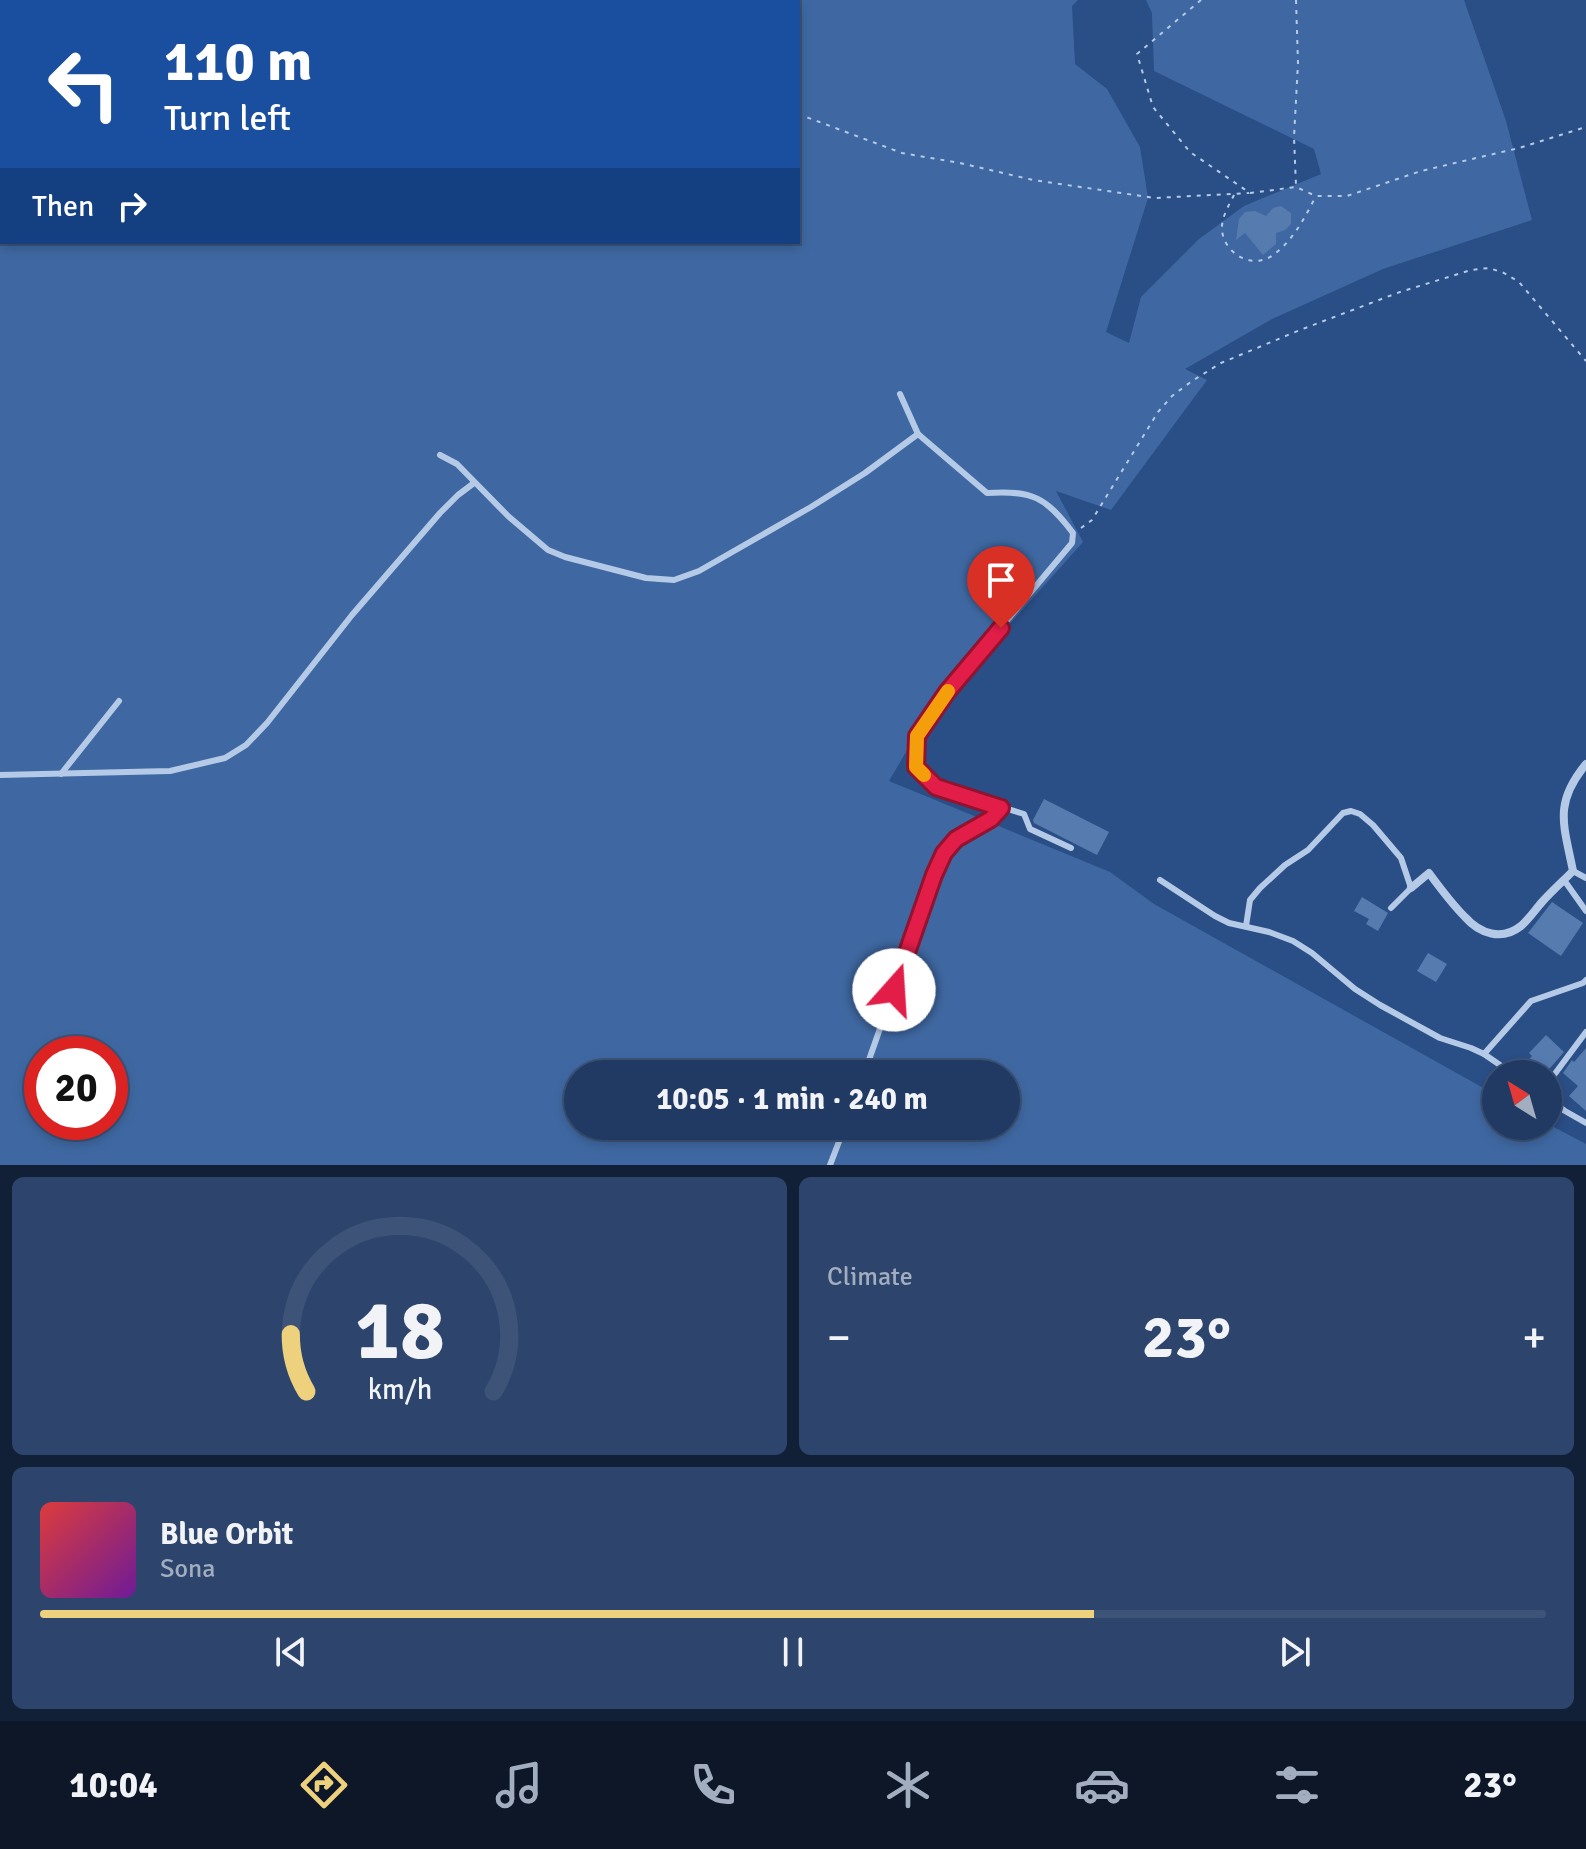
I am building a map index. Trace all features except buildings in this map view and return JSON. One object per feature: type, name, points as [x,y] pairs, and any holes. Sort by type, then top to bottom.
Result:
[{"type":"street","points":[[1411,888],[1429,873],[1466,919],[1478,929],[1501,934],[1523,924],[1573,871],[1563,819],[1564,801],[1573,780],[1586,764]]},
{"type":"lane","points":[[900,394],[918,434],[987,493],[1014,491],[1040,498],[1058,513],[1073,533],[1072,543],[947,692],[917,736],[916,767],[936,787],[1024,814],[1030,829],[1071,848]]},
{"type":"lane","points":[[440,455],[457,464],[508,516],[548,550],[646,578],[674,580],[699,571],[811,507],[918,434]]},
{"type":"lane","points":[[0,775],[170,771],[225,758],[246,745],[267,723],[352,615],[440,513],[474,483]]},
{"type":"lane","points":[[61,774],[119,701]]},
{"type":"lane","points":[[869,1060],[944,853],[956,839],[991,819],[1001,808]]},
{"type":"lane","points":[[1246,926],[1250,900],[1260,888],[1285,865],[1308,850],[1343,813],[1351,811],[1373,825],[1401,858],[1411,888],[1391,908]]},
{"type":"lane","points":[[1573,871],[1586,878]]},
{"type":"lane","points":[[1160,880],[1229,923],[1293,941],[1380,1005],[1440,1038],[1493,1060]]},
{"type":"lane","points":[[1564,880],[1586,911]]},
{"type":"lane","points":[[1484,1054],[1531,1001],[1586,980]]},
{"type":"lane","points":[[1562,1064],[1586,1032]]},
{"type":"lane","points":[[1562,1109],[1586,1123]]},
{"type":"lane","points":[[830,1165],[840,1140]]},
{"type":"path","points":[[1201,0],[1137,54],[1153,107],[1190,152],[1250,193]]},
{"type":"path","points":[[1296,0],[1296,187]]},
{"type":"path","points":[[800,115],[902,153],[1033,180],[1155,198],[1250,193],[1296,187],[1316,196],[1347,196],[1421,171],[1519,148],[1586,127]]},
{"type":"path","points":[[1234,194],[1222,229],[1226,242],[1246,260],[1258,262],[1271,257],[1287,242],[1316,196]]},
{"type":"path","points":[[1073,533],[1092,520],[1158,412],[1192,381],[1221,363],[1400,292],[1471,270],[1489,268],[1504,273],[1519,282],[1586,361]]},
{"type":"shaded area","points":[[800,0],[1078,0],[1072,6],[1075,64],[1107,89],[1140,147],[1148,198],[1106,332],[1129,343],[1141,297],[1199,239],[1244,206],[1321,174],[1314,149],[1154,71],[1152,13],[1146,0],[1464,0],[1506,121],[1532,220],[1383,269],[1272,319],[1185,369],[1207,380],[1111,510],[1056,491],[1083,542],[926,718],[889,781],[1110,872],[1154,904],[1482,1087],[1482,1140],[1562,1140],[1562,1131],[1586,1144],[1586,1165],[0,1165],[0,244],[800,244]]},
{"type":"slow traffic","points":[[924,775],[916,767],[917,736],[948,691]]},
{"type":"route","points":[[894,990],[944,853],[956,839],[991,819],[1001,808],[936,787],[916,767],[917,736],[947,692],[1001,628]]}]
